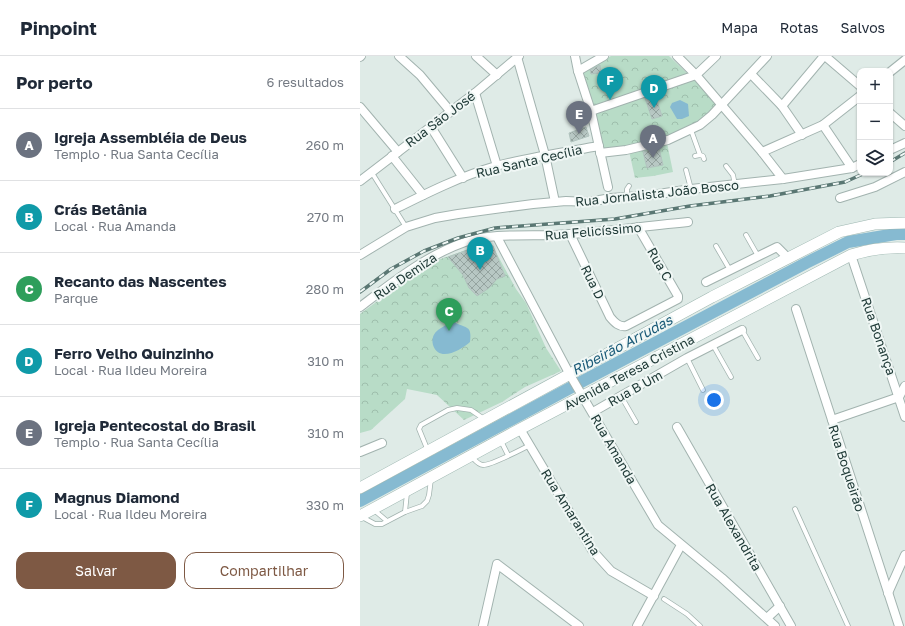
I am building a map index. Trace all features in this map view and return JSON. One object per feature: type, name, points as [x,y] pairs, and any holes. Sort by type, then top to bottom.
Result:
[{"type":"main road","name":"Avenida Teresa Cristina","points":[[360,488],[486,420],[572,377],[707,300],[839,232],[875,224],[905,223]]},
{"type":"main road","name":"Avenida Teresa Cristina","points":[[360,516],[581,394],[851,255],[871,249],[892,247],[905,248]]},
{"type":"street","points":[[399,56],[420,75],[451,112]]},
{"type":"street","points":[[476,56],[497,75]]},
{"type":"street","points":[[575,56],[578,71],[591,111],[608,186]]},
{"type":"street","points":[[578,71],[604,56]]},
{"type":"street","points":[[677,56],[721,104],[783,179]]},
{"type":"street","points":[[591,111],[696,75],[716,56]]},
{"type":"street","name":"Rua Santa Cecília","points":[[395,209],[463,178],[497,166],[545,155],[599,149],[626,150],[668,140],[703,123],[767,56]]},
{"type":"street","points":[[782,106],[825,56],[857,83]]},
{"type":"street","points":[[518,57],[545,155],[555,202]]},
{"type":"street","name":"Rua São José","points":[[360,181],[451,112],[518,57]]},
{"type":"street","points":[[893,70],[905,60]]},
{"type":"street","points":[[751,74],[782,106],[802,134]]},
{"type":"street","points":[[475,93],[497,166]]},
{"type":"street","points":[[762,152],[823,125],[857,98]]},
{"type":"street","points":[[360,107],[423,195]]},
{"type":"street","points":[[893,116],[905,126]]},
{"type":"street","points":[[823,125],[852,168]]},
{"type":"street","points":[[431,127],[463,178]]},
{"type":"street","points":[[893,149],[905,143]]},
{"type":"street","name":"Rua Jornalista João Bosco","points":[[360,254],[406,227],[435,218],[555,202],[588,202],[611,198],[652,195],[691,189],[735,185],[852,168],[857,166]]},
{"type":"street","points":[[840,198],[875,187],[905,172]]},
{"type":"street","name":"Rua Felicíssimo","points":[[498,236],[570,234],[688,222]]},
{"type":"street","name":"Rua C","points":[[621,327],[626,326],[677,300],[678,296],[638,227]]},
{"type":"street","name":"Rua D","points":[[570,234],[610,317],[621,327]]},
{"type":"street","name":"Rua Demiza","points":[[360,307],[406,273],[434,255],[467,241],[498,236]]},
{"type":"street","name":"Rua Amanda","points":[[498,236],[581,394],[593,412],[658,525],[722,578],[776,626]]},
{"type":"street","points":[[706,282],[777,247],[788,258]]},
{"type":"street","name":"Rua Bonança","points":[[851,255],[905,417]]},
{"type":"street","name":"Rua Boqueirão","points":[[796,309],[899,626]]},
{"type":"street","name":"Rua B Um","points":[[593,412],[687,358],[742,330]]},
{"type":"street","points":[[832,420],[899,398],[905,386]]},
{"type":"street","name":"Rua Alexandrita","points":[[677,427],[791,626]]},
{"type":"street","name":"Rua Amarantina","points":[[520,429],[592,550],[611,571],[654,596]]},
{"type":"street","points":[[360,452],[382,443]]},
{"type":"street","points":[[637,626],[681,545]]},
{"type":"street","points":[[888,593],[905,555]]},
{"type":"street","points":[[483,626],[497,564],[579,626]]},
{"type":"street","points":[[767,618],[780,606]]},
{"type":"lane","points":[[691,130],[700,155],[703,156],[704,159]]},
{"type":"lane","points":[[694,156],[700,155]]},
{"type":"lane","points":[[726,166],[732,175],[735,185]]},
{"type":"lane","points":[[686,170],[691,189]]},
{"type":"lane","points":[[372,173],[406,227]]},
{"type":"lane","points":[[627,197],[627,189],[629,186]]},
{"type":"lane","points":[[746,235],[758,256]]},
{"type":"lane","points":[[716,246],[730,270]]},
{"type":"lane","points":[[742,330],[758,358]]},
{"type":"lane","points":[[713,345],[731,376]]},
{"type":"lane","points":[[687,358],[703,390]]},
{"type":"lane","points":[[621,396],[636,422]]},
{"type":"lane","points":[[428,452],[419,430],[420,427],[448,410],[457,408],[471,410],[486,420]]},
{"type":"lane","points":[[500,440],[508,455]]},
{"type":"lane","points":[[471,456],[478,464],[483,465],[530,445]]},
{"type":"lane","points":[[360,516],[375,524],[382,524],[405,512],[422,506],[430,495],[431,477]]},
{"type":"lane","points":[[405,512],[408,489]]},
{"type":"lane","points":[[372,509],[387,521]]},
{"type":"lane","points":[[796,509],[848,626]]},
{"type":"lane","points":[[664,599],[687,614],[700,626]]},
{"type":"green space","points":[[611,56],[669,56],[690,76],[593,108],[581,72]]},
{"type":"green space","points":[[694,80],[719,104],[705,118],[663,139],[602,151],[593,111]]},
{"type":"green space","points":[[667,143],[673,172],[635,178],[629,151]]},
{"type":"green space","points":[[483,244],[492,245],[516,289],[526,303],[546,348],[561,371],[525,387],[502,402],[464,420],[437,395],[407,389],[405,399],[371,430],[360,433],[360,314],[429,263]]},
{"type":"water","points":[[680,100],[688,104],[689,116],[682,119],[677,119],[670,107],[672,103]]},
{"type":"water","points":[[453,321],[469,329],[471,336],[470,342],[456,351],[445,354],[440,353],[433,345],[433,336],[438,330]]},
{"type":"building","points":[[600,65],[601,73],[591,74],[590,70]]},
{"type":"building","points":[[655,95],[662,116],[652,119],[645,98]]},
{"type":"building","points":[[586,127],[589,136],[571,142],[569,133]]},
{"type":"building","points":[[659,148],[663,165],[647,168],[643,152]]},
{"type":"building","points":[[484,244],[493,246],[505,276],[497,279],[489,288],[477,296],[469,288],[463,275],[448,257]]},
{"type":"waterway","name":"Ribeirão Arrudas","points":[[360,501],[583,381],[848,242],[896,234],[905,234]]},
{"type":"railway","points":[[893,160],[905,153]]},
{"type":"railway","points":[[360,292],[391,269],[424,251],[458,238],[495,228],[615,219],[690,206],[770,196],[845,182],[858,176]]},
{"type":"place","name":"Magnus Diamond","points":[[610,100]]},
{"type":"place","name":"Ferro Velho Quinzinho","points":[[654,108]]},
{"type":"place","name":"Igreja Pentecostal do Brasil","points":[[579,134]]},
{"type":"place","name":"Igreja Assembléia de Deus","points":[[653,158]]},
{"type":"place","name":"Crás Betânia","points":[[480,270]]},
{"type":"place","name":"Recanto das Nascentes","points":[[449,331]]}]
